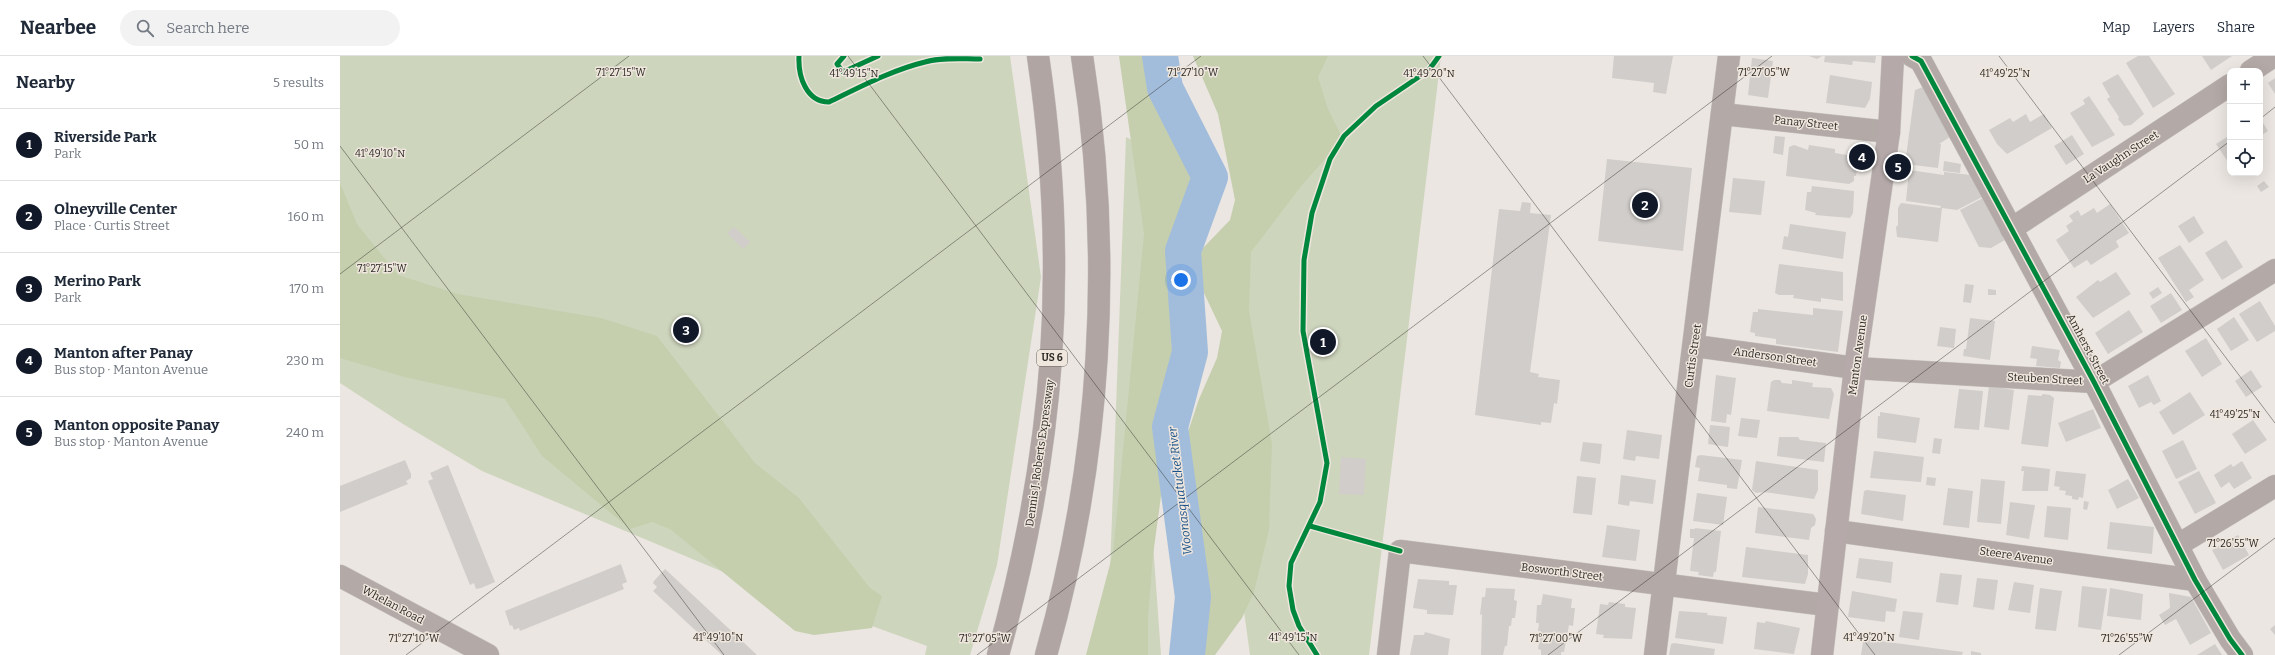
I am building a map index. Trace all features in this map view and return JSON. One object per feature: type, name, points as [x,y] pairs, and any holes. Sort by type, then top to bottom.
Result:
[{"type":"highway","name":"Dennis J. Roberts Expressway","points":[[998,655],[1017,588],[1031,518],[1047,412],[1054,342],[1054,213],[1051,164],[1038,56]]},
{"type":"highway","points":[[1046,655],[1063,587],[1079,508],[1097,361],[1100,288],[1098,213],[1093,139],[1082,56]]},
{"type":"main road","name":"Manton Avenue","points":[[1822,655],[1855,368],[1889,132],[1893,56]]},
{"type":"street","name":"Curtis Street","points":[[1655,655],[1665,586],[1678,462],[1695,346],[1729,56]]},
{"type":"street","points":[[2256,68],[2274,56]]},
{"type":"street","name":"Amherst Street","points":[[1920,58],[2094,382],[2195,580],[2230,639],[2242,655]]},
{"type":"street","name":"La Vaughn Street","points":[[2011,229],[2227,87]]},
{"type":"street","name":"Panay Street","points":[[1722,114],[1889,132]]},
{"type":"street","name":"Steuben Street","points":[[1855,368],[2094,382],[2275,270]]},
{"type":"street","name":"Anderson Street","points":[[1695,346],[1855,368]]},
{"type":"street","points":[[2178,545],[2275,486]]},
{"type":"street","name":"Steere Avenue","points":[[1836,531],[2195,580]]},
{"type":"street","name":"Bosworth Street","points":[[1388,655],[1400,551],[1665,586],[1827,605]]},
{"type":"street","name":"Whelan Road","points":[[340,576],[488,655]]},
{"type":"green space","points":[[340,56],[1010,56],[1041,277],[997,565],[970,655],[925,655],[927,646],[721,571],[482,471],[403,424],[340,383]]},
{"type":"green space","points":[[1119,56],[1164,56],[1191,138],[1192,207],[1185,250],[1184,328],[1153,555],[1148,618],[1148,655],[1086,655],[1113,553],[1144,234]]},
{"type":"green space","points":[[1193,56],[1328,56],[1318,77],[1328,109],[1343,139],[1302,185],[1251,252],[1249,311],[1272,444],[1269,530],[1254,592],[1242,618],[1215,655],[1202,655],[1190,635],[1185,595],[1190,506],[1185,441],[1199,399],[1217,358],[1222,331],[1194,272],[1203,248],[1230,220],[1235,200],[1218,114]]},
{"type":"green space","points":[[1224,56],[1441,56],[1369,655],[1250,655],[1244,611],[1245,317]]},
{"type":"green space","points":[[1126,137],[1188,171],[1146,445],[1161,655],[1090,655],[1109,598]]},
{"type":"green space","points":[[340,183],[357,224],[398,275],[458,294],[601,318],[657,336],[755,463],[799,498],[870,588],[882,596],[872,628],[814,635],[795,631],[670,529],[652,522],[630,529],[542,456],[505,399],[404,377],[340,358]]},
{"type":"building","points":[[1614,56],[1673,56],[1666,94],[1653,92],[1654,83],[1612,78]]},
{"type":"building","points":[[1809,56],[1822,56],[1817,59]]},
{"type":"building","points":[[1825,56],[1876,56],[1875,63],[1853,61],[1852,65],[1824,62]]},
{"type":"building","points":[[2138,56],[2149,56],[2175,94],[2153,108],[2126,63]]},
{"type":"building","points":[[2202,56],[2232,56],[2211,70]]},
{"type":"building","points":[[1752,58],[1773,61],[1768,98],[1748,95]]},
{"type":"building","points":[[2118,74],[2144,114],[2131,125],[2124,126],[2118,119],[2119,117],[2107,99],[2110,97],[2102,83]]},
{"type":"building","points":[[1830,75],[1872,82],[1870,99],[1865,108],[1826,103]]},
{"type":"building","points":[[2275,78],[2275,94],[2268,83]]},
{"type":"building","points":[[1923,87],[1950,137],[1939,144],[1941,144],[1938,168],[1905,164],[1915,90]]},
{"type":"building","points":[[2089,96],[2115,135],[2092,147],[2070,113],[2085,104],[2083,100]]},
{"type":"building","points":[[2026,114],[2030,122],[2044,114],[2052,128],[2007,154],[1997,144],[1989,130],[2010,118],[2013,122]]},
{"type":"building","points":[[2263,123],[2268,131],[2263,134]]},
{"type":"building","points":[[2072,135],[2084,154],[2066,165],[2054,146]]},
{"type":"building","points":[[1775,136],[1785,137],[1783,155],[1773,153]]},
{"type":"building","points":[[2227,137],[2227,160],[2216,144]]},
{"type":"building","points":[[1794,145],[1808,150],[1809,145],[1835,149],[1835,153],[1859,157],[1854,181],[1849,184],[1786,176],[1789,147]]},
{"type":"building","points":[[1607,159],[1692,168],[1683,251],[1598,241]]},
{"type":"building","points":[[1944,161],[1961,164],[1960,173],[1943,171]]},
{"type":"building","points":[[1909,170],[1944,175],[1944,172],[1971,175],[1982,197],[1957,210],[1942,208],[1938,242],[1897,237],[1896,227],[1898,225],[1898,208],[1901,203],[1940,208],[1941,206],[1906,201]]},
{"type":"building","points":[[1733,178],[1765,181],[1761,215],[1729,212]]},
{"type":"building","points":[[2264,181],[2269,187],[2261,192],[2257,186]]},
{"type":"building","points":[[1812,186],[1854,191],[1853,213],[1850,218],[1815,215],[1816,213],[1805,210],[1807,192],[1811,192]]},
{"type":"building","points":[[1983,198],[2005,240],[1991,248],[1979,247],[1960,210]]},
{"type":"building","points":[[1522,202],[1531,203],[1530,213],[1551,215],[1530,372],[1539,374],[1538,377],[1560,380],[1557,404],[1554,403],[1551,423],[1541,422],[1541,425],[1475,415],[1499,209],[1520,211]]},
{"type":"building","points":[[2110,204],[2129,233],[2116,241],[2119,247],[2091,265],[2087,260],[2074,268],[2056,240],[2069,231],[2066,226],[2073,221],[2069,216],[2078,210],[2081,216],[2094,208],[2097,213]]},
{"type":"building","points":[[2194,216],[2204,233],[2189,243],[2178,226]]},
{"type":"building","points":[[1790,224],[1846,232],[1843,259],[1782,249],[1784,236],[1788,237]]},
{"type":"building","points":[[734,227],[750,242],[743,249],[727,233]]},
{"type":"building","points":[[2226,240],[2243,267],[2222,280],[2205,253]]},
{"type":"building","points":[[2180,245],[2204,280],[2189,290],[2194,297],[2186,302],[2158,258]]},
{"type":"building","points":[[1779,264],[1843,272],[1843,301],[1821,298],[1821,302],[1793,298],[1794,295],[1779,295],[1775,293]]},
{"type":"building","points":[[2116,272],[2131,294],[2093,318],[2076,297],[2098,280],[2100,282]]},
{"type":"building","points":[[1965,284],[1974,285],[1971,303],[1963,302]]},
{"type":"building","points":[[2158,287],[2162,293],[2153,299],[2149,293]]},
{"type":"building","points":[[1988,289],[1996,290],[1996,295],[1988,295]]},
{"type":"building","points":[[2171,293],[2182,310],[2161,323],[2150,306]]},
{"type":"building","points":[[2260,301],[2275,326],[2275,331],[2257,342],[2239,314]]},
{"type":"building","points":[[1813,308],[1843,311],[1838,352],[1776,344],[1776,339],[1755,336],[1755,333],[1750,332],[1753,312],[1758,312],[1758,309],[1813,315]]},
{"type":"building","points":[[2129,310],[2143,332],[2108,354],[2095,333]]},
{"type":"building","points":[[2234,317],[2249,340],[2231,351],[2217,329]]},
{"type":"building","points":[[1970,318],[1995,321],[1990,360],[1963,356],[1964,349],[1966,349]]},
{"type":"building","points":[[1940,327],[1956,329],[1954,348],[1937,346]]},
{"type":"building","points":[[2206,338],[2222,364],[2202,377],[2185,351]]},
{"type":"building","points":[[2032,346],[2060,350],[2058,360],[2061,362],[2060,368],[2036,366],[2037,359],[2030,358]]},
{"type":"building","points":[[2251,370],[2262,387],[2246,397],[2235,381]]},
{"type":"building","points":[[1716,375],[1736,378],[1731,415],[1727,414],[1726,423],[1711,421]]},
{"type":"building","points":[[2148,375],[2161,401],[2154,405],[2151,402],[2139,408],[2128,386]]},
{"type":"building","points":[[1774,380],[1780,380],[1782,383],[1792,384],[1792,380],[1813,383],[1812,387],[1831,388],[1834,394],[1829,419],[1767,411],[1771,382]]},
{"type":"building","points":[[1989,386],[2014,390],[2009,430],[1984,427]]},
{"type":"building","points":[[1959,389],[1983,391],[1979,430],[1954,428]]},
{"type":"building","points":[[2190,392],[2205,415],[2173,435],[2159,412]]},
{"type":"building","points":[[2043,394],[2050,395],[2054,398],[2048,447],[2021,444],[2028,395],[2041,396]]},
{"type":"building","points":[[2093,409],[2101,428],[2066,442],[2058,423]]},
{"type":"building","points":[[1880,412],[1920,418],[1916,443],[1877,438],[1878,416],[1880,416]]},
{"type":"building","points":[[1741,418],[1760,420],[1757,438],[1738,436]]},
{"type":"building","points":[[2253,420],[2267,440],[2245,454],[2232,434]]},
{"type":"building","points":[[1710,425],[1730,427],[1728,447],[1708,444]]},
{"type":"building","points":[[1627,430],[1662,435],[1659,459],[1636,456],[1635,461],[1623,459]]},
{"type":"building","points":[[1779,437],[1798,437],[1800,440],[1826,443],[1824,462],[1777,456]]},
{"type":"building","points":[[1934,438],[1942,439],[1940,454],[1932,453]]},
{"type":"building","points":[[2183,440],[2197,469],[2176,479],[2162,451]]},
{"type":"building","points":[[1583,442],[1602,444],[1600,464],[1580,461]]},
{"type":"building","points":[[1874,451],[1924,457],[1921,482],[1870,478]]},
{"type":"building","points":[[1701,455],[1742,460],[1737,489],[1727,488],[1727,485],[1698,481],[1700,468],[1695,467],[1697,456]]},
{"type":"building","points":[[1341,457],[1366,459],[1364,495],[1339,494]]},
{"type":"building","points":[[405,460],[411,474],[411,478],[406,481],[408,484],[340,512],[340,486]]},
{"type":"building","points":[[1756,461],[1818,470],[1818,490],[1814,499],[1764,492],[1756,493],[1752,490]]},
{"type":"building","points":[[2242,461],[2252,478],[2234,489],[2229,482],[2221,488],[2214,475],[2231,464],[2233,467]]},
{"type":"building","points":[[448,465],[495,582],[481,588],[476,589],[474,583],[470,585],[428,481],[433,479],[430,473]]},
{"type":"building","points":[[2022,466],[2050,469],[2048,491],[2022,491],[2024,471],[2021,471]]},
{"type":"building","points":[[2056,471],[2086,474],[2083,498],[2079,497],[2078,500],[2072,499],[2072,496],[2065,495],[2066,491],[2059,490],[2060,487],[2054,486]]},
{"type":"building","points":[[2199,471],[2216,503],[2195,514],[2178,482]]},
{"type":"building","points":[[1621,475],[1656,480],[1653,504],[1630,501],[1629,506],[1618,504]]},
{"type":"building","points":[[1577,476],[1596,478],[1592,515],[1573,513]]},
{"type":"building","points":[[1927,477],[1936,478],[1935,486],[1926,485]]},
{"type":"building","points":[[1981,479],[2005,481],[2001,524],[1977,522]]},
{"type":"building","points":[[2128,479],[2139,498],[2117,509],[2108,490]]},
{"type":"building","points":[[1948,488],[1973,491],[1969,528],[1943,525]]},
{"type":"building","points":[[1867,490],[1906,495],[1903,521],[1861,514],[1864,491]]},
{"type":"building","points":[[1697,493],[1727,497],[1723,525],[1693,521]]},
{"type":"building","points":[[2084,501],[2089,502],[2087,510],[2083,509]]},
{"type":"building","points":[[2010,502],[2035,505],[2029,539],[2006,535]]},
{"type":"building","points":[[2047,506],[2071,508],[2068,540],[2044,537]]},
{"type":"building","points":[[1758,507],[1813,514],[1816,519],[1815,525],[1811,528],[1809,540],[1755,533]]},
{"type":"building","points":[[2110,522],[2154,527],[2152,554],[2107,549]]},
{"type":"building","points":[[1607,525],[1640,530],[1636,561],[1602,557]]},
{"type":"building","points":[[1695,528],[1721,531],[1716,572],[1714,572],[1713,577],[1698,575],[1699,572],[1690,571],[1694,538],[1690,538],[1690,529]]},
{"type":"building","points":[[2238,535],[2249,555],[2223,570],[2212,550]]},
{"type":"building","points":[[1746,547],[1808,555],[1808,574],[1805,584],[1742,577]]},
{"type":"building","points":[[1859,558],[1893,562],[1891,583],[1856,578]]},
{"type":"building","points":[[621,564],[627,582],[622,584],[624,589],[520,631],[519,628],[514,630],[512,625],[510,626],[505,611]]},
{"type":"building","points":[[665,569],[757,655],[722,655],[653,591],[657,587],[653,583],[654,581]]},
{"type":"building","points":[[1940,573],[1962,575],[1958,605],[1936,602]]},
{"type":"building","points":[[1977,578],[1998,580],[1994,610],[1973,607]]},
{"type":"building","points":[[1418,579],[1449,581],[1449,585],[1457,585],[1453,615],[1427,614],[1427,610],[1413,608]]},
{"type":"building","points":[[2014,582],[2034,585],[2030,613],[2008,610]]},
{"type":"building","points":[[2082,586],[2107,589],[2101,630],[2078,627]]},
{"type":"building","points":[[1486,588],[1515,589],[1514,600],[1517,601],[1515,618],[1512,618],[1511,626],[1509,626],[1507,646],[1505,646],[1503,655],[1481,655],[1482,614],[1480,615],[1482,597],[1485,597]]},
{"type":"building","points":[[2040,588],[2062,591],[2056,631],[2035,629]]},
{"type":"building","points":[[2110,588],[2143,594],[2141,620],[2107,616]]},
{"type":"building","points":[[1852,591],[1897,599],[1895,612],[1886,611],[1885,622],[1848,617]]},
{"type":"building","points":[[2169,593],[2191,597],[2211,633],[2190,645],[2176,619],[2165,625],[2159,615],[2170,608]]},
{"type":"building","points":[[1543,594],[1572,599],[1571,608],[1575,608],[1573,626],[1569,625],[1564,652],[1561,652],[1561,655],[1541,655],[1541,650],[1538,649],[1541,631],[1538,631],[1539,623],[1536,623],[1537,605],[1541,605]]},
{"type":"building","points":[[1609,602],[1625,604],[1625,607],[1636,608],[1632,639],[1603,638],[1604,635],[1596,634],[1600,604],[1608,605]]},
{"type":"building","points":[[1679,611],[1708,613],[1707,615],[1727,617],[1723,644],[1675,638]]},
{"type":"building","points":[[1903,611],[1923,613],[1919,640],[1899,637]]},
{"type":"building","points":[[1766,621],[1800,628],[1794,654],[1754,649],[1757,622],[1765,623]]},
{"type":"building","points":[[2275,625],[2275,635],[2270,629]]},
{"type":"building","points":[[1425,632],[1450,639],[1448,655],[1410,655],[1414,635],[1424,635]]},
{"type":"building","points":[[1864,636],[1881,639],[1880,641],[1963,652],[1962,655],[1861,655]]},
{"type":"building","points":[[1674,643],[1715,649],[1714,655],[1669,655],[1671,644]]},
{"type":"building","points":[[2215,644],[2222,655],[2197,655]]},
{"type":"building","points":[[1971,651],[1981,653],[1981,655],[1971,655]]},
{"type":"waterway","name":"Woonasquatucket River","points":[[1160,56],[1165,88],[1210,177],[1183,251],[1190,352],[1170,427],[1193,597],[1187,655]]},
{"type":"cycle path","points":[[799,56],[800,72],[809,93],[814,98],[829,102],[876,79],[913,65],[939,59],[980,59]]},
{"type":"cycle path","points":[[844,56],[837,64],[843,72],[878,56]]},
{"type":"cycle path","points":[[1317,655],[1299,626],[1293,610],[1289,586],[1291,563],[1320,502],[1327,463],[1303,331],[1304,260],[1312,213],[1330,159],[1344,136],[1376,106],[1429,70],[1439,56]]},
{"type":"cycle path","points":[[1912,56],[1921,61],[2094,382],[2195,580],[2230,639],[2242,655]]},
{"type":"cycle path","points":[[1310,526],[1400,551]]},
{"type":"place","name":"Manton after Panay","points":[[1862,157]]},
{"type":"place","name":"Manton opposite Panay","points":[[1898,167]]},
{"type":"place","name":"Olneyville Center","points":[[1645,205]]},
{"type":"place","name":"Merino Park","points":[[686,330]]},
{"type":"place","name":"Riverside Park","points":[[1323,342]]}]
